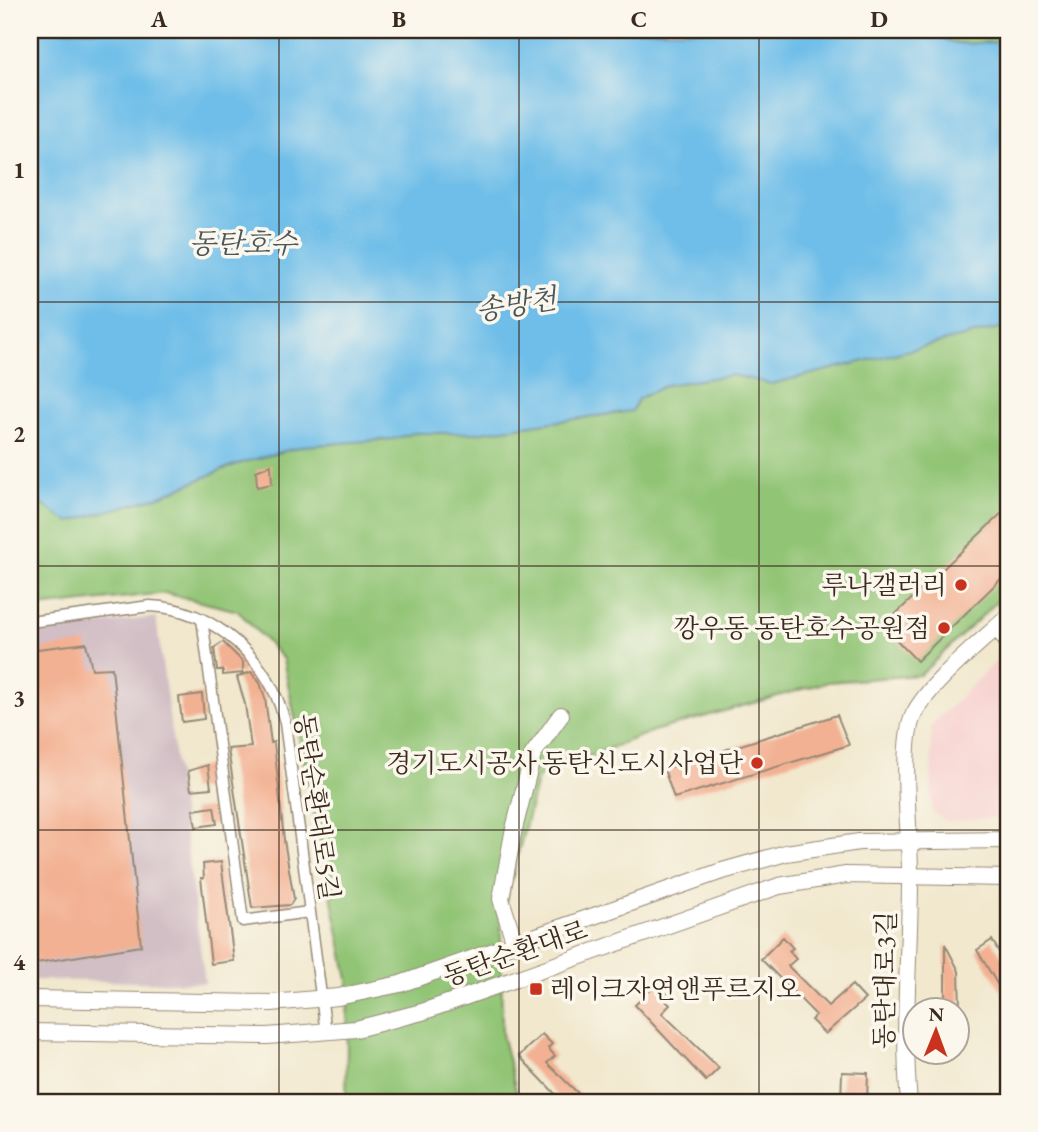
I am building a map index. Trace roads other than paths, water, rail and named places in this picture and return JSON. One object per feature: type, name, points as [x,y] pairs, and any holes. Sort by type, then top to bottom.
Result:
[{"type":"main road","name":"동탄대로3길","points":[[909,1102],[911,876],[908,739],[912,718],[933,689],[1008,617]]},
{"type":"main road","points":[[515,944],[501,899],[513,833],[533,754],[561,715]]},
{"type":"main road","name":"동탄순환대로","points":[[30,999],[271,1003],[321,999],[400,984],[755,861],[827,846],[909,839],[1008,840]]},
{"type":"main road","name":"동탄순환대로","points":[[30,1032],[267,1036],[326,1033],[422,1012],[779,886],[846,875],[1008,877]]},
{"type":"street","name":"동탄순환대로5길","points":[[30,622],[150,606],[178,609],[202,619],[252,655],[279,698],[326,1033]]},
{"type":"street","points":[[202,619],[243,921],[309,912]]},
{"type":"street","points":[[994,630],[1008,646]]},
{"type":"water","name":"동탄호수","points":[[30,30],[490,30],[506,35],[541,30],[928,30],[939,37],[959,43],[1008,43],[1008,326],[771,384],[732,375],[666,385],[638,399],[632,411],[475,433],[414,433],[393,439],[303,446],[234,465],[158,497],[69,522],[30,497]]},
{"type":"place","name":"루나갤러리","points":[[961,585]]},
{"type":"place","name":"깡우동 동탄호수공원점","points":[[944,628]]},
{"type":"place","name":"경기도시공사 동탄신도시사업단","points":[[757,763]]},
{"type":"place","name":"레이크자연앤푸르지오","points":[[536,989]]},
{"type":"water label","name":"송방천","points":[[516,304]]}]
